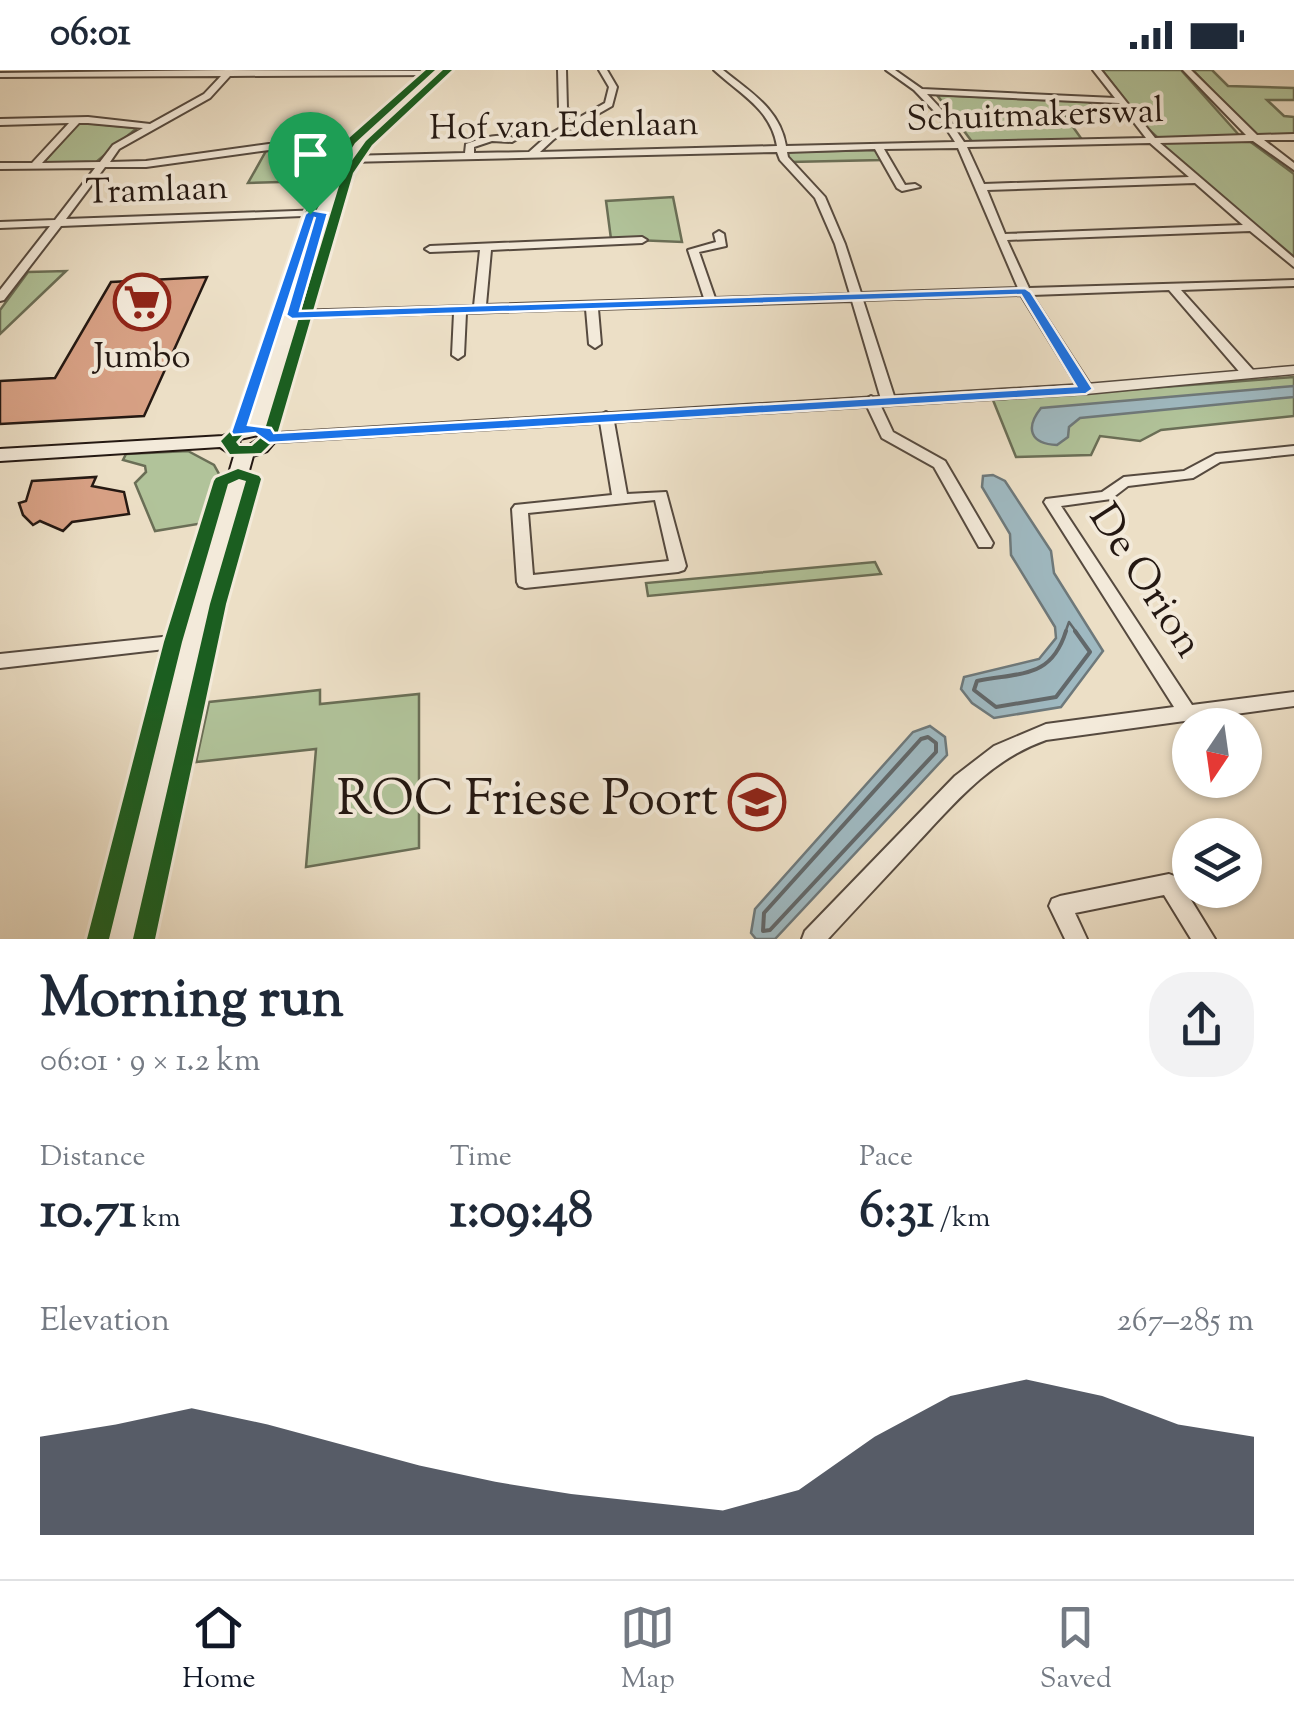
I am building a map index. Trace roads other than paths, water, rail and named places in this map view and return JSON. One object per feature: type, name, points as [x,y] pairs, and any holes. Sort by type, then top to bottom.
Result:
[{"type":"main road","points":[[0,456],[236,447],[256,450],[262,433]]},
{"type":"main road","points":[[119,939],[236,447]]},
{"type":"street","points":[[574,70],[562,71],[563,109],[581,122]]},
{"type":"street","points":[[530,156],[551,137],[603,110],[613,98],[613,88],[603,70]]},
{"type":"street","points":[[718,70],[768,110],[780,131],[783,158],[820,197],[888,399]]},
{"type":"street","points":[[890,70],[923,91],[963,146],[1025,292],[1086,389]]},
{"type":"street","points":[[1097,70],[1154,142],[1294,264]]},
{"type":"street","points":[[1187,70],[1252,136],[1294,167]]},
{"type":"street","points":[[0,298],[6,282],[121,142],[197,102],[230,72]]},
{"type":"street","points":[[1,73],[437,72]]},
{"type":"street","points":[[437,72],[347,159],[322,213],[262,433],[1086,389],[1294,370]]},
{"type":"street","points":[[0,85],[23,85],[34,75]]},
{"type":"street","points":[[923,91],[1121,101]]},
{"type":"street","points":[[0,122],[78,120],[147,126]]},
{"type":"street","points":[[34,165],[78,120]]},
{"type":"street","name":"Schuitmakerswal","points":[[781,150],[1294,137]]},
{"type":"street","points":[[470,158],[470,146],[476,142],[512,139]]},
{"type":"street","points":[[0,166],[128,164],[278,146],[357,146]]},
{"type":"street","name":"Schuitmakerswal","points":[[879,148],[902,188],[915,188]]},
{"type":"street","name":"Hof van Edenlaan","points":[[347,159],[781,150]]},
{"type":"street","points":[[980,187],[1198,180]]},
{"type":"street","name":"Tramlaan","points":[[0,225],[322,213]]},
{"type":"street","points":[[1000,237],[1253,228]]},
{"type":"street","points":[[710,300],[694,250],[722,244],[718,234]]},
{"type":"street","points":[[430,249],[642,240]]},
{"type":"street","points":[[480,308],[486,246]]},
{"type":"street","points":[[292,315],[1294,284]]},
{"type":"street","points":[[1172,287],[1248,374]]},
{"type":"street","points":[[592,304],[595,344]]},
{"type":"street","points":[[458,355],[460,309]]},
{"type":"street","points":[[870,400],[888,435],[940,464],[985,543]]},
{"type":"street","points":[[606,416],[620,498]]},
{"type":"street","name":"De Orion","points":[[1184,708],[1051,502],[1106,496],[1124,482],[1188,476],[1216,458],[1294,450]]},
{"type":"street","points":[[661,495],[678,566],[525,582],[520,509],[620,498],[661,495]]},
{"type":"street","points":[[0,661],[191,640]]},
{"type":"street","points":[[1220,708],[1294,699]]},
{"type":"street","points":[[813,939],[988,757],[1015,742],[1046,732],[1172,714]]},
{"type":"street","points":[[1076,939],[1060,906],[1170,884],[1204,939]]},
{"type":"water","points":[[1294,386],[1294,397],[1080,418],[1069,427],[1068,437],[1057,445],[1041,442],[1033,434],[1033,422],[1041,408]]},
{"type":"water","points":[[993,475],[1005,481],[1051,551],[1054,573],[1103,651],[1061,707],[994,718],[972,703],[961,689],[964,677],[1039,659],[1056,638],[1055,627],[1011,555],[1010,534],[982,487],[983,476]]},
{"type":"water","points":[[930,726],[945,737],[947,755],[775,939],[756,939],[751,933],[755,909],[913,732]]},
{"type":"place","name":"Jumbo","points":[[142,302]]},
{"type":"place","name":"ROC Friese Poort","points":[[757,802]]}]
